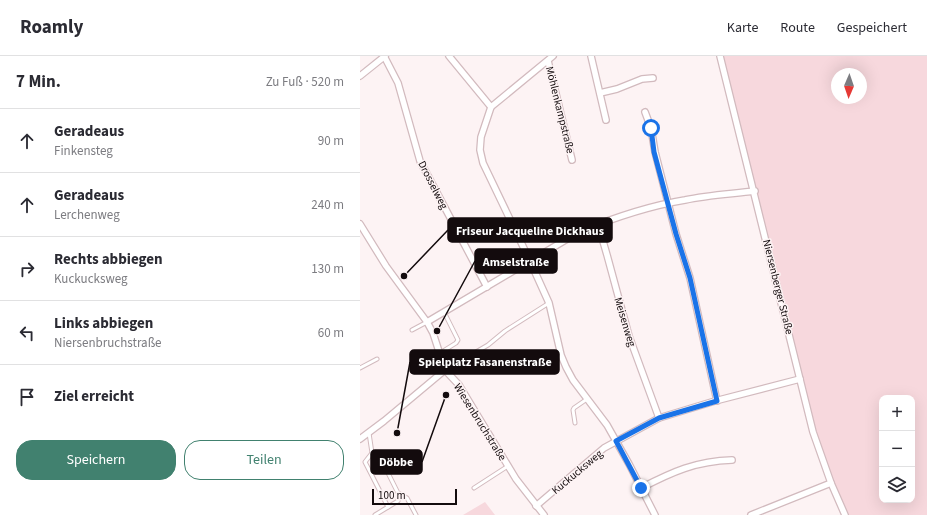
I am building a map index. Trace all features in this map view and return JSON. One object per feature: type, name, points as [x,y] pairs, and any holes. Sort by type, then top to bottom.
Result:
[{"type":"street","points":[[360,76],[384,56]]},
{"type":"street","name":"Drosselweg","points":[[384,56],[398,83],[420,162],[487,287]]},
{"type":"street","points":[[449,56],[491,107],[481,136],[480,150],[483,163],[549,303],[566,367],[573,380],[616,441],[655,515]]},
{"type":"street","name":"Möhlenkampstraße","points":[[491,107],[553,56]]},
{"type":"street","points":[[591,56],[606,120]]},
{"type":"street","name":"Niersenberger Straße","points":[[720,56],[755,191],[813,432],[831,483],[845,515]]},
{"type":"street","name":"Möhlenkampstraße","points":[[548,60],[572,160]]},
{"type":"street","points":[[600,93],[617,89],[642,79],[653,78]]},
{"type":"street","points":[[645,112],[651,128],[654,152],[676,234],[690,278],[717,401]]},
{"type":"street","points":[[427,322],[580,232],[598,224],[628,213],[668,203],[755,191]]},
{"type":"street","name":"Wiesenbruchstraße","points":[[360,224],[386,266],[427,322],[440,353],[445,370],[459,385],[508,466],[544,515]]},
{"type":"street","name":"Meisenweg","points":[[598,224],[608,255],[628,336],[659,418]]},
{"type":"street","points":[[360,439],[445,370]]},
{"type":"street","name":"Kuckucksweg","points":[[536,506],[604,448],[659,418],[800,379]]},
{"type":"street","points":[[641,488],[687,466],[716,460],[732,460]]},
{"type":"street","points":[[751,515],[760,513],[831,483]]},
{"type":"lane","points":[[445,370],[488,345],[505,331],[549,303]]},
{"type":"lane","points":[[440,353],[456,343],[458,340],[444,312]]},
{"type":"lane","points":[[412,330],[427,322]]},
{"type":"lane","points":[[360,368],[377,359]]},
{"type":"lane","points":[[575,423],[573,410],[587,399]]},
{"type":"lane","points":[[369,433],[372,453],[382,461],[398,493],[407,498],[416,515]]},
{"type":"lane","points":[[372,453],[365,462],[388,507]]},
{"type":"lane","points":[[474,488],[508,466]]},
{"type":"lane","points":[[375,515],[398,501],[400,494]]},
{"type":"shaded area","points":[[722,56],[927,56],[927,515],[847,515],[832,480],[799,379]]},
{"type":"shaded area","points":[[485,502],[495,515],[463,515]]},
{"type":"place","name":"Friseur Jacqueline Dickhaus","points":[[404,276]]},
{"type":"place","name":"Amselstraße","points":[[437,331]]},
{"type":"place","name":"Döbbe","points":[[446,395]]},
{"type":"place","name":"Spielplatz Fasanenstraße","points":[[397,433]]},
{"type":"route","points":[[641,488],[616,441],[659,418],[717,401],[690,278],[676,234],[654,152],[651,128]]}]
